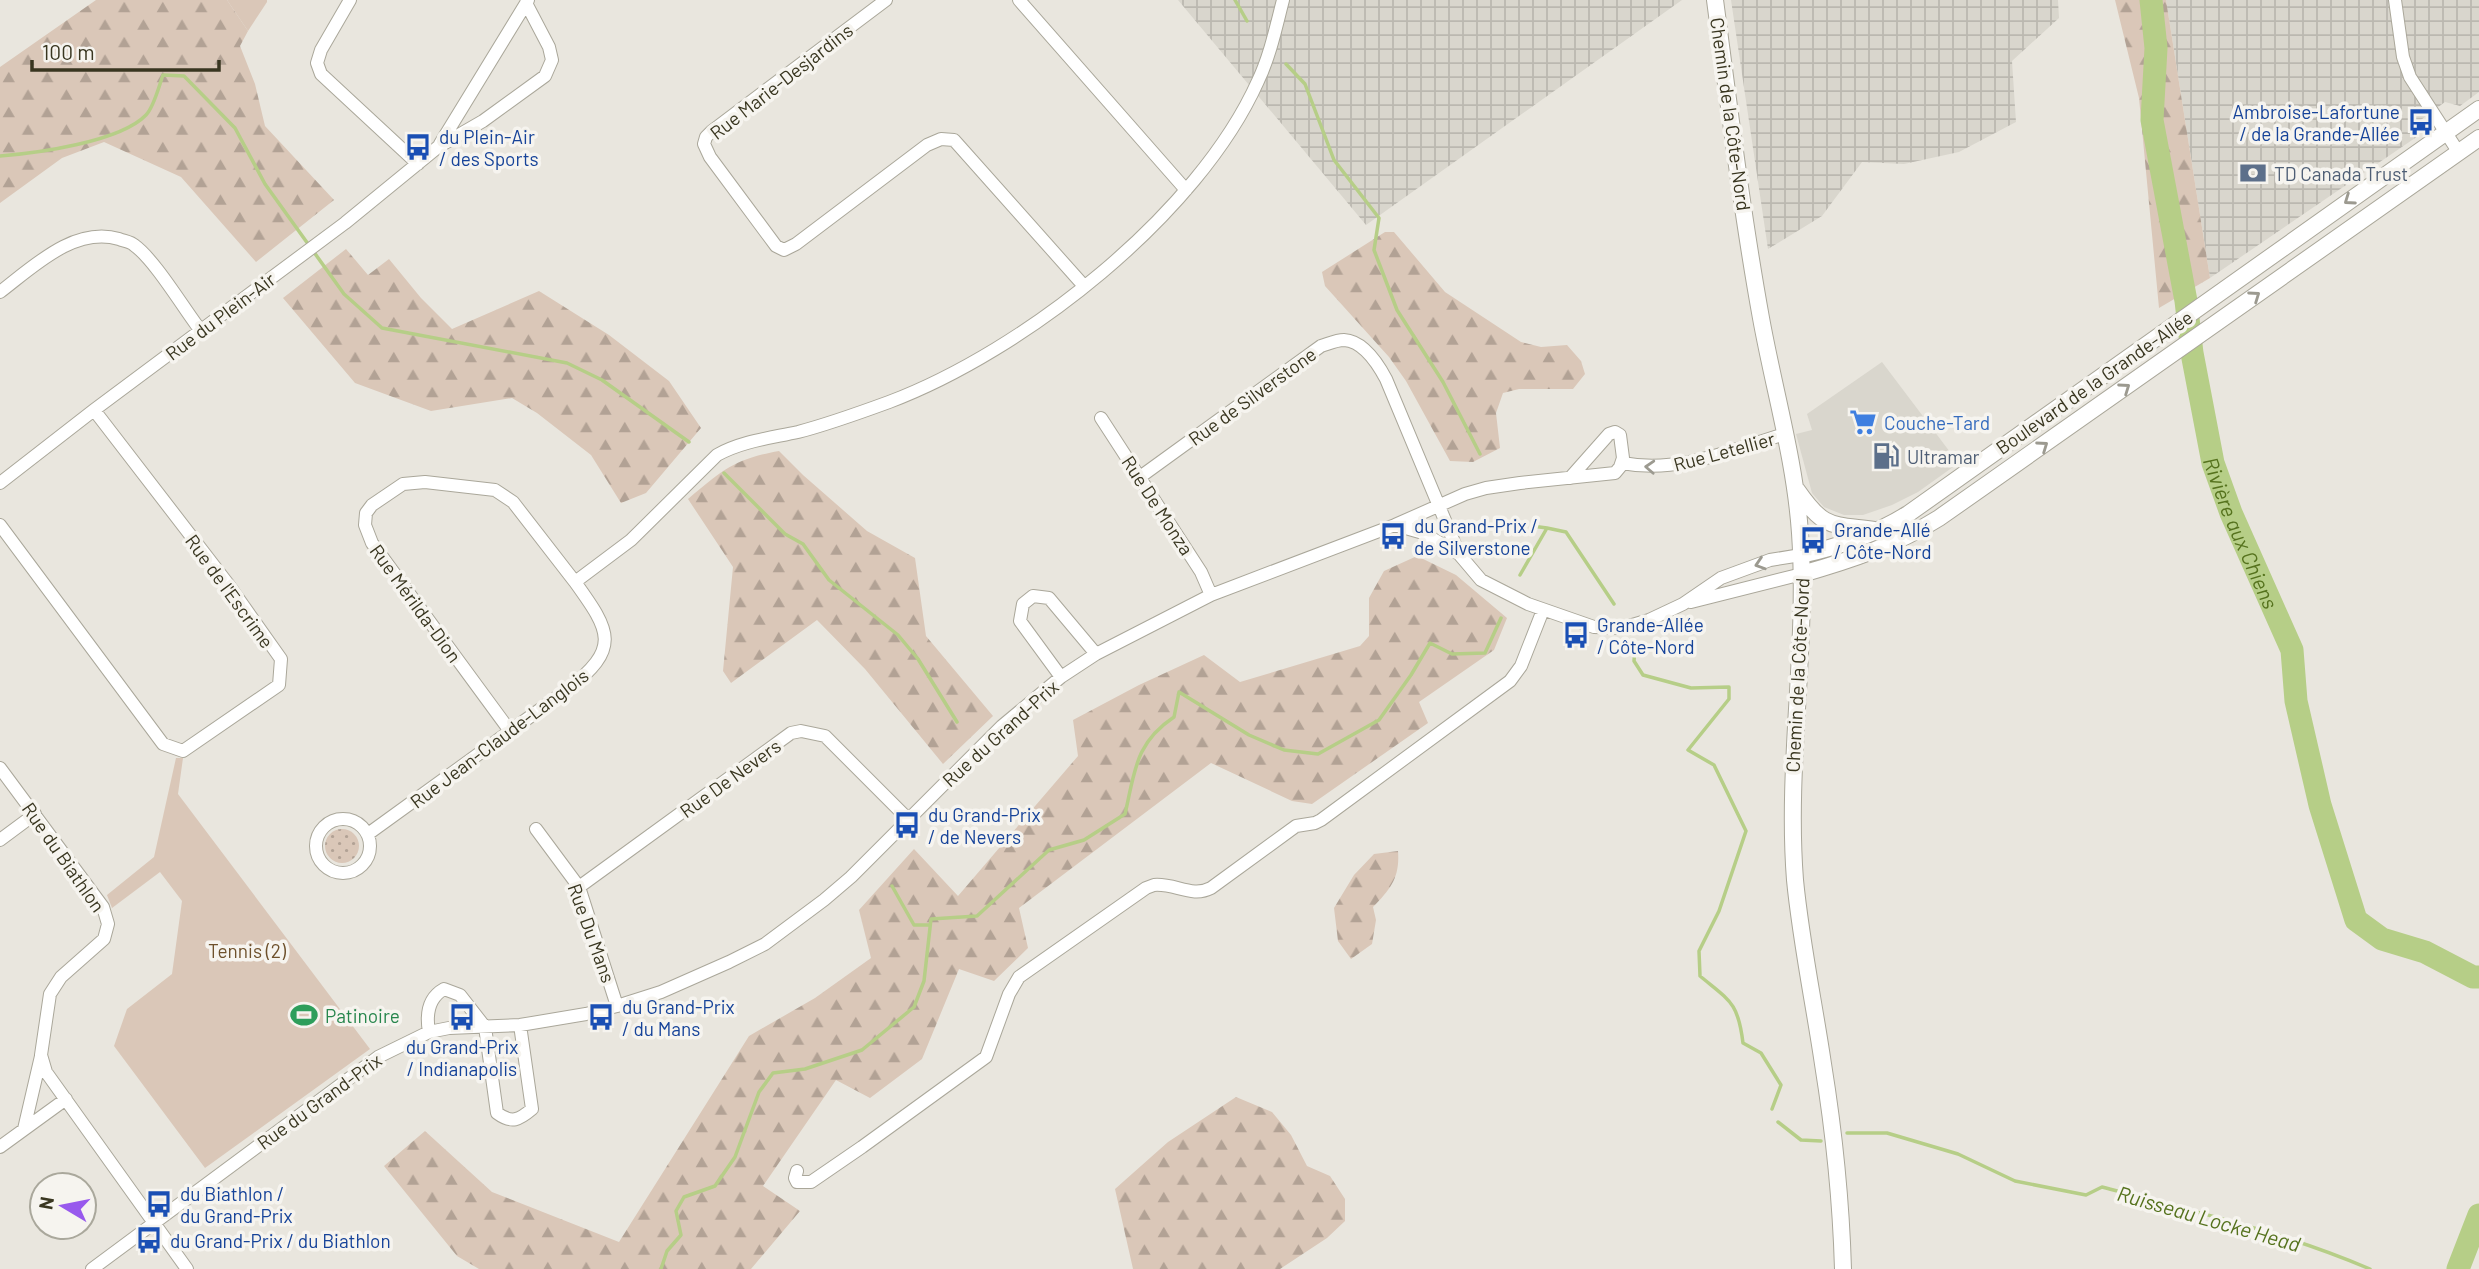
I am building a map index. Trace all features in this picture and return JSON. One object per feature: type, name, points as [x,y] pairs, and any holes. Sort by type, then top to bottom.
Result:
[{"type":"street","points":[[350,0],[321,50],[317,64],[321,74],[418,164]]},
{"type":"street","name":"Rue Marie-Desjardins","points":[[886,0],[712,131],[704,144],[710,157],[776,246],[784,250],[796,244],[927,145],[941,139],[954,140],[1084,286]]},
{"type":"street","points":[[1019,0],[1186,190]]},
{"type":"street","points":[[576,582],[631,540],[702,469],[726,450],[830,423],[930,384],[995,349],[1084,286],[1137,242],[1186,190],[1227,136],[1259,80],[1283,0]]},
{"type":"street","name":"Chemin de la Côte-Nord","points":[[1715,0],[1752,263],[1795,487],[1802,574],[1801,657],[1792,786],[1793,852],[1802,932],[1830,1116],[1843,1269]]},
{"type":"street","points":[[2395,0],[2405,65],[2418,91],[2459,153]]},
{"type":"street","name":"Rue du Plein-Air","points":[[438,147],[527,2]]},
{"type":"street","name":"Rue du Plein-Air","points":[[0,483],[337,230],[438,147],[483,121],[545,76],[552,60],[549,47],[527,2]]},
{"type":"street","name":"Boulevard de la Grande-Allée","points":[[1684,604],[1721,578],[1770,560],[1826,549],[1877,531],[1919,506],[2479,109]]},
{"type":"street","name":"Boulevard de la Grande-Allée","points":[[1438,507],[1459,554],[1481,580],[1543,610],[1585,625],[1615,629],[1640,624],[1684,604],[1802,574],[1867,554],[1917,532],[1980,491],[2479,138]]},
{"type":"street","points":[[0,292],[42,261],[79,239],[107,236],[134,244],[201,331]]},
{"type":"street","points":[[2187,317],[2198,336]]},
{"type":"street","name":"Rue de Silverstone","points":[[1140,477],[1321,346],[1347,340],[1356,343],[1377,363],[1386,379],[1438,507]]},
{"type":"street","name":"Rue de l'Escrime","points":[[0,525],[163,744],[183,751],[279,685],[281,659],[228,584],[94,410]]},
{"type":"street","name":"Rue De Monza","points":[[1101,418],[1201,572],[1211,595]]},
{"type":"street","points":[[1438,507],[1465,494],[1486,488],[1610,475],[1618,471],[1622,463],[1620,435],[1611,433],[1570,478]]},
{"type":"street","name":"Rue Letellier","points":[[1622,463],[1651,467],[1675,466],[1785,434]]},
{"type":"street","name":"Rue Mérilda-Dion","points":[[510,731],[372,543],[365,525],[366,513],[388,493],[410,482],[495,490],[513,502],[576,582]]},
{"type":"street","points":[[1795,487],[1810,509],[1823,521],[1840,527],[1877,531]]},
{"type":"street","name":"Rue du Grand-Prix","points":[[92,1269],[378,1057],[429,1032],[449,1028],[520,1025],[617,1006],[661,992],[765,944],[851,877],[1002,726],[1061,677],[1096,654],[1211,595],[1438,507]]},
{"type":"street","points":[[1395,525],[1423,533],[1459,554]]},
{"type":"street","name":"Rue Jean-Claude-Langlois","points":[[368,834],[583,677],[601,656],[605,637],[602,622],[576,582]]},
{"type":"street","points":[[1061,677],[1020,621],[1023,604],[1033,596],[1049,598],[1096,654]]},
{"type":"street","points":[[797,1171],[797,1182],[811,1182],[986,1057],[1009,994],[1019,977],[1116,909],[1154,885],[1163,884],[1198,893],[1211,888],[1296,826],[1321,820],[1510,681],[1521,666],[1543,610]]},
{"type":"street","name":"Rue De Nevers","points":[[579,887],[790,733],[801,731],[825,736],[908,820]]},
{"type":"street","name":"Rue du Biathlon","points":[[0,768],[103,907],[108,924],[104,939],[61,977],[50,994],[41,1055],[24,1129]]},
{"type":"street","points":[[0,840],[35,814]]},
{"type":"street","points":[[349,819],[362,825],[368,834],[370,852],[365,862],[356,869],[346,873],[334,871],[320,859],[317,839],[330,822],[349,819]]},
{"type":"street","name":"Rue Du Mans","points":[[536,829],[579,887],[617,1006]]},
{"type":"street","points":[[429,1032],[426,1020],[436,993],[444,989],[460,995],[485,1027],[497,1113],[506,1120],[521,1118],[532,1109],[520,1025]]},
{"type":"street","points":[[41,1055],[46,1072],[187,1269]]},
{"type":"street","points":[[0,1147],[66,1099]]},
{"type":"shaded area","points":[[1178,0],[1682,0],[1366,225]]},
{"type":"shaded area","points":[[1731,0],[2058,0],[2059,18],[2012,61],[2016,122],[1959,152],[1904,164],[1862,162],[1822,216],[1768,249]]},
{"type":"shaded area","points":[[2166,0],[2479,0],[2479,92],[2460,106],[2445,102],[2418,122],[2418,136],[2210,278]]},
{"type":"shaded area","points":[[1882,362],[1960,462],[1918,492],[1892,505],[1863,515],[1844,515],[1824,507],[1812,493],[1796,434],[1812,430],[1807,414]]},
{"type":"green space","points":[[96,0],[227,0],[248,31],[240,46],[255,84],[265,126],[334,200],[256,262],[181,177],[104,142],[62,158],[0,203],[0,67]]},
{"type":"green space","points":[[227,0],[267,0],[267,2],[248,31]]},
{"type":"green space","points":[[2115,0],[2166,0],[2210,278],[2159,308],[2139,98]]},
{"type":"green space","points":[[1385,232],[1394,232],[1445,292],[1521,342],[1541,347],[1567,345],[1581,361],[1585,374],[1573,389],[1519,389],[1503,393],[1496,413],[1500,448],[1473,462],[1450,461],[1406,381],[1389,357],[1325,286],[1322,272]]},
{"type":"green space","points":[[346,249],[368,275],[389,259],[421,298],[452,329],[539,291],[609,335],[669,381],[701,428],[646,493],[621,503],[591,455],[537,413],[512,398],[431,411],[355,383],[283,298]]},
{"type":"green space","points":[[779,451],[867,531],[915,558],[926,636],[993,716],[943,764],[865,669],[817,620],[731,683],[723,671],[733,567],[688,499],[730,467]]},
{"type":"green space","points":[[1417,556],[1456,575],[1507,618],[1494,650],[1419,702],[1428,723],[1312,804],[1292,801],[1211,763],[1019,908],[1028,948],[994,981],[959,969],[922,1059],[870,1098],[836,1080],[763,1186],[800,1211],[751,1269],[479,1269],[457,1256],[384,1166],[425,1131],[492,1192],[619,1242],[749,1036],[815,998],[871,958],[859,910],[914,849],[958,896],[1078,756],[1073,720],[1204,655],[1240,682],[1360,646],[1369,636],[1369,598],[1384,571]]},
{"type":"green space","name":"Tennis (2)","points":[[176,758],[183,758],[178,794],[370,1049],[205,1168],[114,1046],[127,1009],[172,974],[182,901],[160,872],[112,908],[107,895],[154,857]]},
{"type":"green space","points":[[342,829],[354,834],[359,846],[354,858],[342,863],[330,858],[325,846],[330,834]]},
{"type":"green space","points":[[1398,851],[1393,882],[1373,907],[1376,920],[1372,944],[1351,959],[1338,941],[1334,908],[1354,875],[1374,854]]},
{"type":"green space","points":[[1236,1097],[1272,1112],[1291,1135],[1307,1166],[1330,1176],[1345,1199],[1345,1221],[1327,1238],[1280,1269],[1133,1269],[1115,1189],[1168,1142]]},
{"type":"waterway","points":[[1235,0],[1247,21]]},
{"type":"waterway","name":"Rivière aux Chiens","points":[[2151,0],[2156,48],[2152,120],[2213,463],[2231,513],[2292,650],[2296,701],[2320,805],[2356,920],[2382,939],[2425,952],[2473,977],[2479,977]]},
{"type":"waterway","points":[[1286,64],[1305,84],[1334,160],[1379,218],[1374,250],[1397,310],[1443,382],[1480,454]]},
{"type":"waterway","points":[[0,156],[77,144],[117,132],[146,115],[154,102],[163,75],[184,76],[235,128],[265,184],[344,294],[382,328],[567,363],[602,380],[689,442]]},
{"type":"waterway","points":[[724,473],[785,534],[803,544],[829,580],[898,635],[918,659],[957,722]]},
{"type":"waterway","points":[[1532,526],[1547,528]]},
{"type":"waterway","name":"Ruisseau Locke Head","points":[[1520,575],[1547,528],[1566,532],[1614,604]]},
{"type":"waterway","name":"Ruisseau Locke Head","points":[[661,1269],[667,1251],[681,1235],[676,1211],[684,1197],[715,1186],[735,1157],[759,1092],[773,1073],[805,1069],[862,1050],[914,1007],[924,981],[931,919],[977,916],[1049,850],[1084,840],[1125,814],[1139,759],[1151,737],[1174,717],[1179,692],[1249,735],[1284,750],[1318,754],[1379,720],[1430,643],[1452,654],[1485,653],[1501,618]]},
{"type":"waterway","name":"Ruisseau Locke Head","points":[[1635,647],[1634,661],[1643,675],[1691,688],[1729,687],[1729,699],[1688,750],[1714,765],[1746,831],[1719,911],[1699,951],[1700,976],[1731,1004],[1738,1019],[1743,1043],[1761,1053],[1781,1085],[1772,1109]]},
{"type":"waterway","points":[[892,886],[914,925],[930,925]]},
{"type":"waterway","name":"Ruisseau Locke Head","points":[[1778,1122],[1801,1140],[1821,1141]]},
{"type":"waterway","name":"Ruisseau Locke Head","points":[[1847,1133],[1887,1133],[1958,1154],[2015,1181],[2086,1195],[2102,1187],[2271,1233],[2370,1269]]},
{"type":"waterway","name":"Rivière aux Chiens","points":[[2458,1269],[2479,1215]]},
{"type":"place","name":"Ambroise-Lafortune / de la Grande-Allée","points":[[2421,122]]},
{"type":"place","name":"du Plein-Air / des Sports","points":[[418,147]]},
{"type":"place","name":"TD Canada Trust","points":[[2253,173]]},
{"type":"place","name":"Couche-Tard","points":[[1863,422]]},
{"type":"place","name":"Ultramar","points":[[1886,456]]},
{"type":"place","name":"du Grand-Prix / de Silverstone","points":[[1393,536]]},
{"type":"place","name":"Grande-Allé / Côte-Nord","points":[[1813,540]]},
{"type":"place","name":"Grande-Allée / Côte-Nord","points":[[1576,635]]},
{"type":"place","name":"du Grand-Prix / de Nevers","points":[[907,825]]},
{"type":"place","name":"Patinoire","points":[[304,1015]]},
{"type":"place","name":"du Grand-Prix / Indianapolis","points":[[462,1017]]},
{"type":"place","name":"du Grand-Prix / du Mans","points":[[601,1017]]},
{"type":"place","name":"du Biathlon / du Grand-Prix","points":[[159,1204]]},
{"type":"place","name":"du Grand-Prix / du Biathlon","points":[[149,1240]]}]
